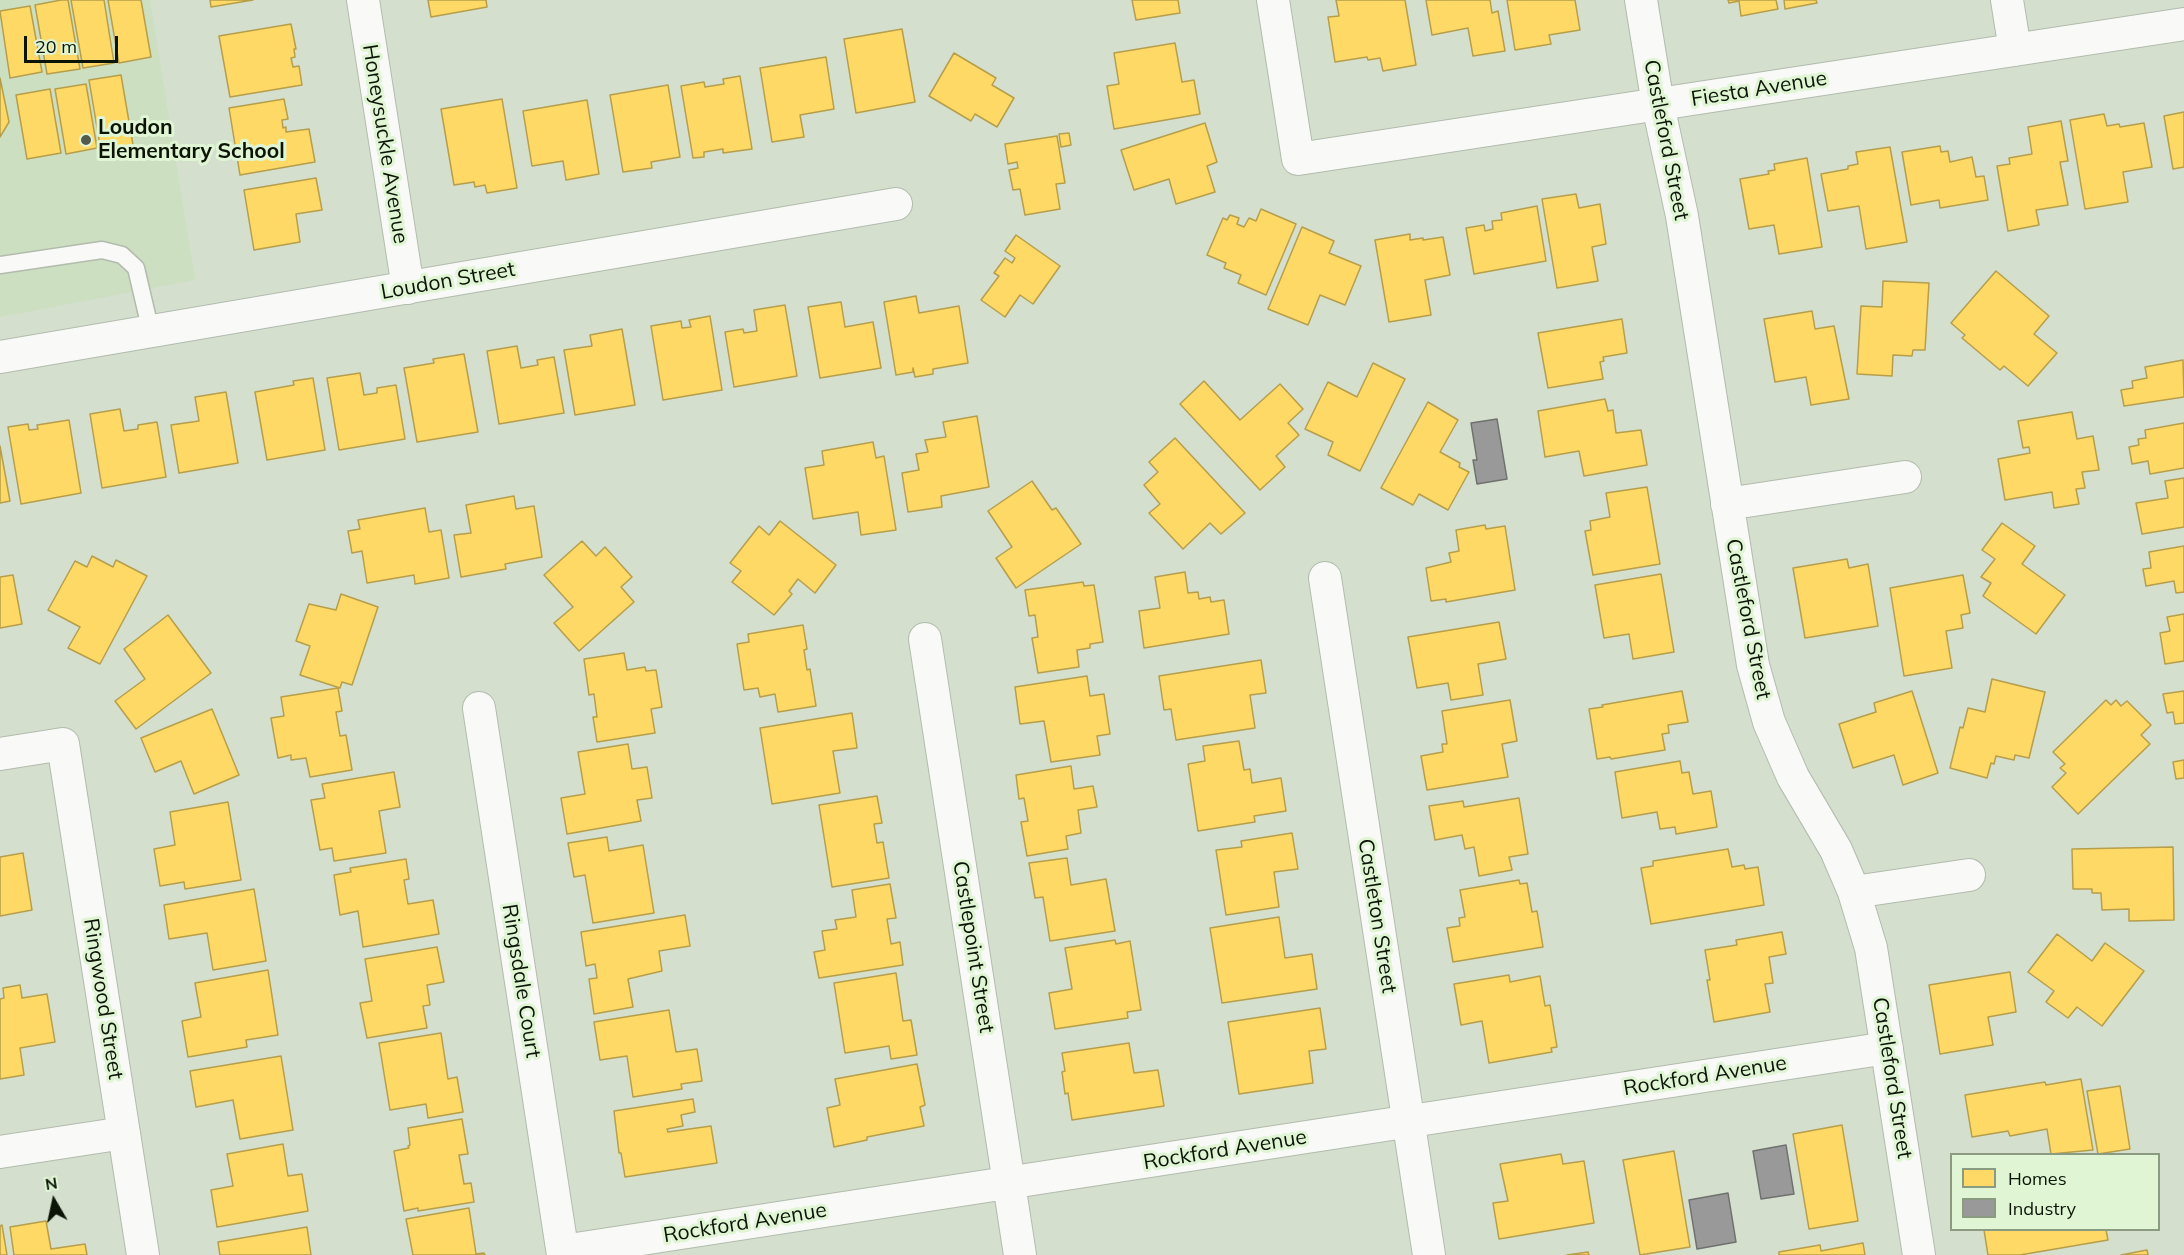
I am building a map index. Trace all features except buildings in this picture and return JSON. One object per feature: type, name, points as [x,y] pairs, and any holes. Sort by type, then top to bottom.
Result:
[{"type":"street","name":"Honeysuckle Avenue","points":[[363,0],[408,288]]},
{"type":"street","name":"Fiesta Avenue","points":[[1273,0],[1298,159],[2184,24]]},
{"type":"street","name":"Castleford Street","points":[[1641,0],[1658,105],[1682,216],[1753,665],[1769,722],[1793,777],[1836,850],[1854,892],[1871,948],[1919,1255]]},
{"type":"street","points":[[2007,0],[2015,50]]},
{"type":"street","name":"Loudon Street","points":[[0,357],[896,204]]},
{"type":"street","points":[[1727,504],[1905,477]]},
{"type":"street","name":"Castleton Street","points":[[1325,578],[1429,1255]]},
{"type":"street","name":"Castlepoint Street","points":[[925,639],[1020,1255]]},
{"type":"street","name":"Ringsdale Court","points":[[479,708],[563,1253]]},
{"type":"street","name":"Ringwood Street","points":[[0,754],[63,744],[143,1255]]},
{"type":"street","points":[[1854,892],[1969,875]]},
{"type":"street","name":"Rockford Avenue","points":[[563,1253],[1887,1048]]},
{"type":"street","points":[[0,1152],[124,1133]]},
{"type":"lane","points":[[0,265],[102,250],[122,255],[136,268],[151,332]]},
{"type":"shaded area","name":"Loudon Elementary School","points":[[0,0],[150,0],[195,280],[0,317]]},
{"type":"place","name":"Loudon Elementary School","points":[[86,140]]}]
